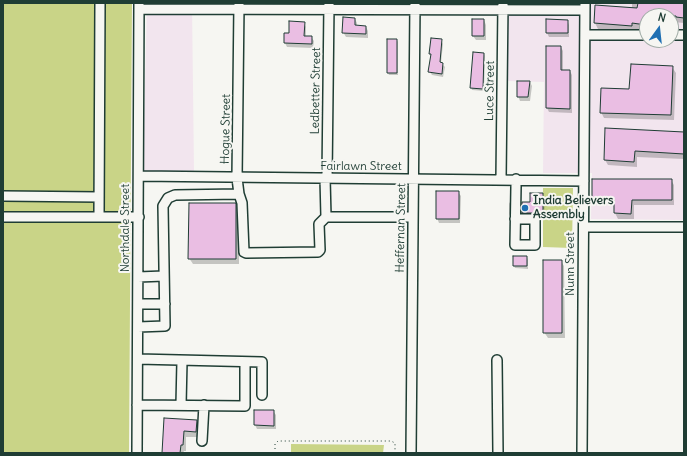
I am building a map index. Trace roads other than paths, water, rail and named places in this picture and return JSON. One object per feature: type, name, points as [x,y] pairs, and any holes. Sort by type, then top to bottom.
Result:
[{"type":"street","points":[[99,217],[100,3]]},
{"type":"street","points":[[139,6],[585,7]]},
{"type":"street","name":"Northdale Street","points":[[137,453],[139,6]]},
{"type":"street","name":"Hogue Street","points":[[239,6],[237,178],[242,203],[244,252],[318,252],[320,250],[319,224],[326,217]]},
{"type":"street","name":"Ledbetter Street","points":[[326,217],[329,6]]},
{"type":"street","name":"Heffernan Street","points":[[411,453],[415,6]]},
{"type":"street","name":"Luce Street","points":[[501,179],[503,6]]},
{"type":"street","name":"Nunn Street","points":[[582,453],[585,7]]},
{"type":"street","points":[[585,35],[639,35]]},
{"type":"street","name":"Fairlawn Street","points":[[139,176],[584,181]]},
{"type":"street","points":[[515,219],[516,180]]},
{"type":"street","points":[[138,327],[165,326],[163,206],[168,198],[175,195],[239,194]]},
{"type":"street","points":[[3,196],[99,197]]},
{"type":"street","points":[[3,217],[139,217]]},
{"type":"street","points":[[326,217],[413,217]]},
{"type":"street","points":[[584,227],[684,227]]},
{"type":"street","points":[[138,277],[164,276]]},
{"type":"street","points":[[138,304],[165,304]]},
{"type":"street","points":[[138,359],[262,362],[262,394]]},
{"type":"street","points":[[498,360],[498,453]]},
{"type":"street","points":[[181,405],[182,361]]},
{"type":"street","points":[[137,405],[245,406],[246,362]]},
{"type":"street","points":[[202,441],[204,405]]},
{"type":"place","name":"India Believers Assembly","points":[[525,208]]}]
